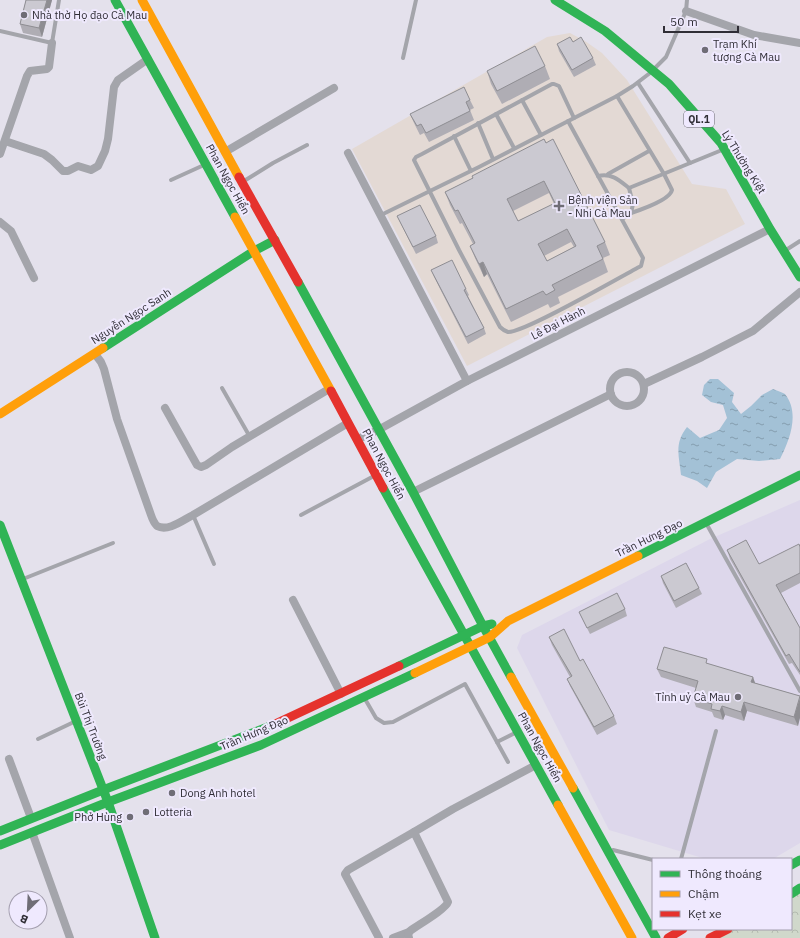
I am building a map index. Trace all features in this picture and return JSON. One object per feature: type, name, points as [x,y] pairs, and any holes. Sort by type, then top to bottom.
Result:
[{"type":"main road","name":"Phan Ngọc Hiển","points":[[115,0],[358,439],[376,475],[517,732],[632,938]]},
{"type":"main road","name":"Phan Ngọc Hiển","points":[[142,0],[413,492],[483,626],[604,848],[656,938]]},
{"type":"main road","name":"Lý Thường Kiệt","points":[[555,0],[605,31],[669,84],[721,143],[770,229],[800,277]]},
{"type":"main road","name":"Nguyễn Ngọc Sanh","points":[[0,414],[254,251],[275,240]]},
{"type":"main road","name":"Trần Hưng Đạo","points":[[0,844],[261,745],[471,647],[490,637],[508,622],[800,475]]},
{"type":"main road","name":"Bùi Thị Trường","points":[[0,525],[108,802],[154,938]]},
{"type":"main road","name":"Trần Hưng Đạo","points":[[0,831],[277,724],[483,626],[508,622]]},
{"type":"main road","points":[[297,715],[302,726]]},
{"type":"main road","points":[[668,938],[681,930]]},
{"type":"main road","points":[[710,938],[726,930]]},
{"type":"street","points":[[686,11],[754,35],[800,43]]},
{"type":"street","points":[[0,154],[27,76],[30,71],[47,69],[52,44]]},
{"type":"street","points":[[5,141],[44,154],[63,171],[68,171],[78,166],[94,170],[98,166],[105,151],[108,139],[114,87],[118,80],[148,59]]},
{"type":"street","points":[[225,152],[316,97],[334,88]]},
{"type":"street","points":[[348,153],[467,380]]},
{"type":"street","points":[[0,222],[11,231],[34,278]]},
{"type":"street","name":"Lê Đại Hành","points":[[358,439],[378,430],[467,380],[770,229]]},
{"type":"street","points":[[644,384],[702,357],[753,330],[800,292]]},
{"type":"street","points":[[95,354],[104,369],[117,419],[157,526],[166,528],[193,515],[348,423]]},
{"type":"street","points":[[626,372],[633,373],[638,376],[644,384],[643,396],[640,401],[630,406],[618,404],[611,394],[611,382],[615,377],[626,372]]},
{"type":"street","points":[[165,408],[197,465],[201,467],[330,389]]},
{"type":"street","points":[[413,492],[611,394]]},
{"type":"street","points":[[293,600],[341,694]]},
{"type":"street","points":[[9,760],[31,818]]},
{"type":"street","points":[[379,938],[345,874],[348,870],[453,809],[536,765]]},
{"type":"street","points":[[32,832],[70,938]]},
{"type":"street","points":[[393,938],[409,935],[428,917],[443,909],[448,902],[414,832]]},
{"type":"lane","points":[[0,31],[52,44],[59,0]]},
{"type":"lane","points":[[403,58],[416,0]]},
{"type":"lane","points":[[380,215],[471,171],[617,96],[638,83],[653,71],[666,57],[686,11],[687,0]]},
{"type":"lane","points":[[638,83],[690,163]]},
{"type":"lane","points":[[568,121],[643,258],[641,266],[537,322],[507,332],[500,327],[414,160],[416,157],[454,136],[552,84],[557,84],[559,86],[574,118]]},
{"type":"lane","points":[[617,96],[672,190],[670,196],[646,208],[631,213],[622,219]]},
{"type":"lane","points":[[522,100],[541,135]]},
{"type":"lane","points":[[496,114],[514,148]]},
{"type":"lane","points":[[478,123],[493,159]]},
{"type":"lane","points":[[454,136],[471,171]]},
{"type":"lane","points":[[242,182],[307,145]]},
{"type":"lane","points":[[629,188],[724,149]]},
{"type":"lane","points":[[598,176],[608,174],[649,151]]},
{"type":"lane","points":[[171,180],[206,164]]},
{"type":"lane","points":[[608,174],[618,179],[629,188],[633,204],[631,213]]},
{"type":"lane","points":[[784,251],[800,240]]},
{"type":"lane","points":[[222,388],[250,437]]},
{"type":"lane","points":[[301,515],[376,475]]},
{"type":"lane","points":[[193,515],[214,564]]},
{"type":"lane","points":[[706,523],[800,692]]},
{"type":"lane","points":[[22,579],[114,544]]},
{"type":"lane","points":[[364,697],[376,718],[384,723],[393,722],[465,684],[508,762]]},
{"type":"lane","points":[[38,739],[77,721]]},
{"type":"lane","points":[[681,858],[716,731]]},
{"type":"lane","points":[[497,742],[517,732]]},
{"type":"lane","points":[[604,848],[652,860]]},
{"type":"shaded area","name":"Bệnh viện Sản - Nhi Cà Mau","points":[[570,33],[602,53],[627,80],[692,184],[726,189],[745,224],[467,366],[352,149],[547,37]]},
{"type":"shaded area","points":[[800,500],[800,843],[775,858],[703,858],[609,830],[517,648],[522,635],[710,539]]},
{"type":"green space","points":[[800,888],[800,938],[711,938],[725,930],[792,930],[792,892]]},
{"type":"water","points":[[710,379],[718,379],[734,393],[732,402],[741,414],[762,395],[773,389],[785,394],[790,401],[793,418],[790,435],[780,459],[759,461],[737,459],[716,472],[707,488],[697,481],[681,475],[678,450],[680,439],[687,427],[700,438],[719,430],[727,418],[723,405],[711,402],[702,395],[704,385]]},
{"type":"building","points":[[26,0],[47,0],[39,28],[20,24]]},
{"type":"building","points":[[570,37],[573,42],[581,37],[593,58],[572,70],[557,44]]},
{"type":"building","points":[[535,46],[545,66],[497,91],[487,71]]},
{"type":"building","points":[[464,87],[470,100],[466,102],[470,111],[426,133],[421,124],[417,126],[410,114]]},
{"type":"building","points":[[544,139],[546,143],[553,139],[605,242],[597,246],[603,259],[552,285],[555,290],[546,295],[543,291],[506,309],[483,262],[479,264],[470,246],[475,243],[458,210],[455,211],[445,192],[473,178],[472,176]],"holes":[[[544,181],[555,203],[518,221],[507,199]],[[567,229],[576,246],[547,261],[538,244]]]},
{"type":"building","points":[[420,205],[436,236],[413,247],[397,216]]},
{"type":"building","points":[[452,260],[466,289],[464,290],[484,328],[466,337],[431,270]]},
{"type":"building","points":[[746,540],[759,564],[799,544],[800,573],[776,585],[800,628],[800,672],[789,654],[786,656],[727,550]]},
{"type":"building","points":[[686,563],[699,588],[674,601],[661,576]]},
{"type":"building","points":[[617,593],[625,609],[587,628],[579,612]]},
{"type":"building","points":[[564,629],[580,661],[583,659],[614,716],[594,727],[567,679],[572,676],[549,637]]},
{"type":"building","name":"Tỉnh uỷ Cà Mau","points":[[664,647],[707,659],[706,663],[753,677],[751,682],[800,696],[794,717],[744,702],[741,712],[722,706],[720,711],[711,709],[712,704],[693,698],[698,681],[657,669]]},
{"type":"traffic: fast","points":[[115,0],[235,217]]},
{"type":"traffic: fast","points":[[555,0],[605,31],[669,84],[721,143],[770,229],[800,277]]},
{"type":"traffic: fast","points":[[103,348],[254,251],[275,240]]},
{"type":"traffic: fast","points":[[298,282],[413,492],[511,677]]},
{"type":"traffic: fast","points":[[638,556],[800,475]]},
{"type":"traffic: fast","points":[[383,488],[558,805]]},
{"type":"traffic: fast","points":[[0,525],[108,802],[155,938]]},
{"type":"traffic: fast","points":[[399,666],[483,626],[492,624]]},
{"type":"traffic: fast","points":[[0,845],[108,802],[261,745],[415,673]]},
{"type":"traffic: fast","points":[[0,831],[273,725]]},
{"type":"traffic: fast","points":[[573,788],[656,938]]},
{"type":"traffic: fast","points":[[792,864],[800,860]]},
{"type":"traffic: fast","points":[[792,893],[800,888]]},
{"type":"traffic: slow","points":[[142,0],[239,177]]},
{"type":"traffic: slow","points":[[235,217],[331,391]]},
{"type":"traffic: slow","points":[[0,414],[103,348]]},
{"type":"traffic: slow","points":[[415,673],[490,637],[508,621],[638,556]]},
{"type":"traffic: slow","points":[[511,677],[573,788]]},
{"type":"traffic: slow","points":[[558,805],[632,938]]},
{"type":"traffic: jam","points":[[239,177],[298,282]]},
{"type":"traffic: jam","points":[[331,391],[383,488]]},
{"type":"traffic: jam","points":[[273,725],[399,666]]},
{"type":"traffic: jam","points":[[668,938],[681,930]]},
{"type":"traffic: jam","points":[[710,938],[726,930]]},
{"type":"place","name":"Nhà thờ Họ đạo Cà Mau","points":[[24,15]]},
{"type":"place","name":"Trạm Khí tượng Cà Mau","points":[[705,50]]},
{"type":"place","name":"Bệnh viện Sản - Nhi Cà Mau","points":[[559,206]]},
{"type":"place","name":"Tỉnh uỷ Cà Mau","points":[[738,697]]},
{"type":"place","name":"Dong Anh hotel","points":[[172,793]]},
{"type":"place","name":"Lotteria","points":[[146,812]]},
{"type":"place","name":"Phở Hùng","points":[[130,817]]}]
